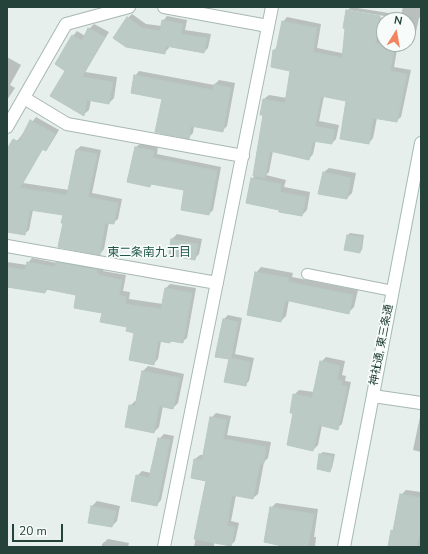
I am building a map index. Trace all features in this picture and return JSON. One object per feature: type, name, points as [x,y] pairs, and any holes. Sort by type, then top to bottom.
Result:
[{"type":"street","points":[[7,127],[66,24],[129,7]]},
{"type":"street","points":[[164,7],[268,26]]},
{"type":"street","points":[[164,547],[272,7]]},
{"type":"street","points":[[24,98],[67,124],[243,156]]},
{"type":"street","name":"神社通, 東三条通","points":[[344,547],[421,144]]},
{"type":"street","points":[[7,246],[217,283]]},
{"type":"street","points":[[373,396],[421,403]]},
{"type":"lane","points":[[307,274],[393,291]]},
{"type":"building","points":[[346,10],[376,15],[376,52],[394,52],[390,71],[407,74],[397,122],[373,118],[369,144],[340,139],[346,101],[321,96],[315,126],[335,130],[332,144],[313,141],[309,160],[270,151],[265,178],[253,176],[263,115],[260,115],[263,99],[285,103],[290,71],[271,67],[273,50],[276,50],[282,21],[317,28],[313,52],[342,58],[345,29],[343,28]]},
{"type":"building","points":[[127,17],[142,28],[160,31],[162,20],[183,24],[181,34],[207,38],[204,53],[166,46],[165,54],[126,47],[113,38]]},
{"type":"building","points":[[88,28],[105,37],[82,77],[113,82],[109,104],[87,100],[84,116],[50,96],[65,71],[55,64],[72,35],[82,41]]},
{"type":"building","points":[[134,75],[213,90],[214,84],[231,88],[223,132],[191,126],[189,139],[155,132],[162,99],[131,93]]},
{"type":"building","points":[[30,120],[55,134],[46,151],[42,149],[20,188],[67,195],[76,150],[97,154],[88,197],[118,203],[114,224],[105,223],[100,255],[58,247],[63,223],[61,223],[63,215],[30,210],[25,235],[7,232],[7,149],[13,139],[19,142]]},
{"type":"building","points":[[135,147],[154,151],[153,158],[217,171],[209,215],[181,210],[184,190],[151,184],[150,187],[127,182]]},
{"type":"building","points":[[323,172],[351,178],[347,199],[318,194]]},
{"type":"building","points":[[251,178],[281,184],[280,192],[306,197],[302,216],[279,212],[279,210],[246,203]]},
{"type":"building","points":[[347,235],[362,237],[360,253],[344,250]]},
{"type":"building","points":[[171,239],[198,244],[195,260],[169,255]]},
{"type":"building","points":[[27,262],[55,267],[56,262],[98,270],[97,273],[99,275],[122,280],[119,295],[126,297],[125,304],[161,309],[165,288],[192,293],[183,343],[158,341],[154,365],[129,360],[134,333],[126,331],[127,327],[100,322],[102,313],[74,308],[76,295],[46,289],[45,293],[7,287],[7,267],[25,270]]},
{"type":"building","points":[[255,272],[289,278],[288,282],[353,295],[349,314],[285,300],[281,322],[247,315]]},
{"type":"building","points":[[223,319],[238,322],[231,358],[250,362],[246,386],[224,382],[229,359],[215,357]]},
{"type":"building","points":[[320,361],[340,366],[337,380],[342,381],[341,385],[347,387],[338,430],[319,425],[313,451],[287,445],[293,413],[290,413],[293,394],[312,398]]},
{"type":"building","points":[[142,371],[180,378],[173,409],[159,406],[154,433],[125,427],[129,405],[135,406]]},
{"type":"building","points":[[210,417],[227,420],[223,439],[266,447],[264,463],[260,463],[253,499],[232,495],[227,526],[235,527],[231,546],[194,539],[206,481],[191,478],[194,459],[202,460]]},
{"type":"building","points":[[158,438],[170,440],[157,506],[131,501],[136,475],[149,478]]},
{"type":"building","points":[[319,454],[333,456],[330,472],[317,469]]},
{"type":"building","points":[[400,494],[421,498],[421,526],[417,547],[388,547],[391,530],[393,531]]},
{"type":"building","points":[[91,506],[116,511],[112,527],[88,523]]},
{"type":"building","points":[[270,507],[314,514],[308,547],[287,547],[264,542]]},
{"type":"district","name":"東二条南九丁目","points":[[149,253]]}]
